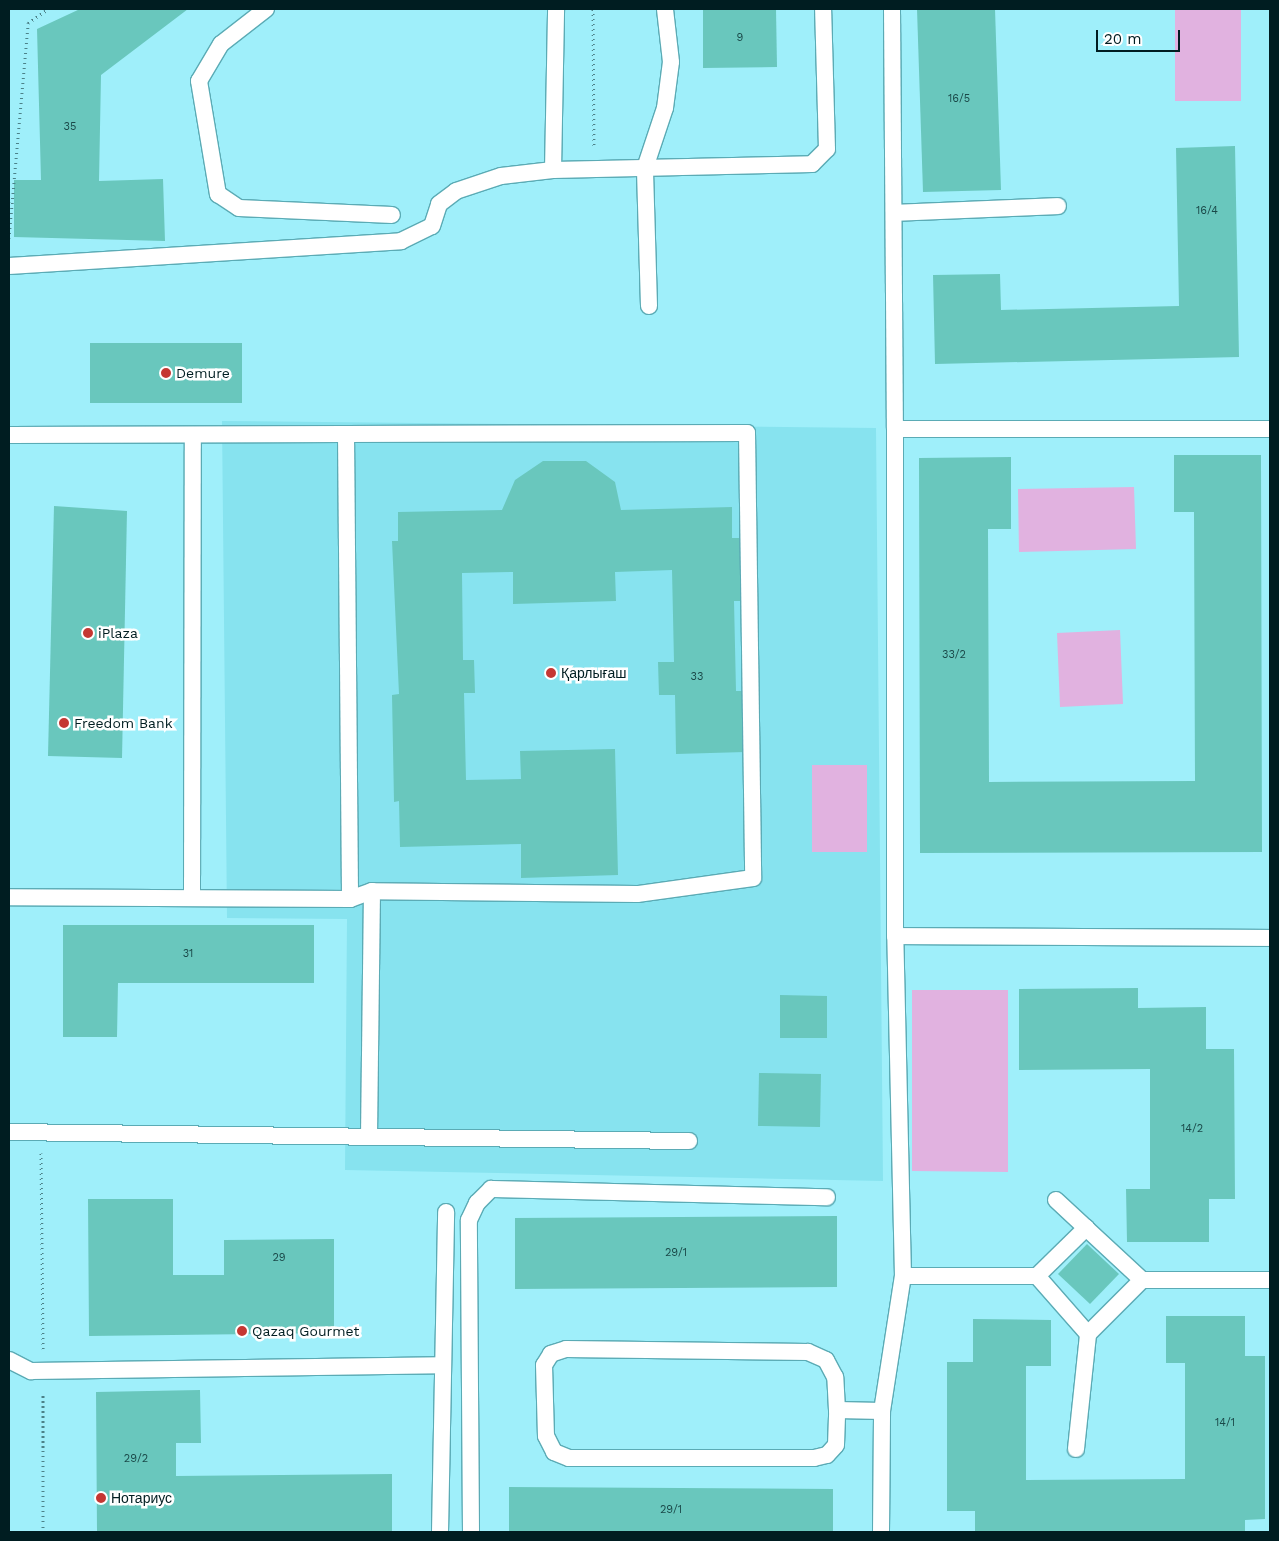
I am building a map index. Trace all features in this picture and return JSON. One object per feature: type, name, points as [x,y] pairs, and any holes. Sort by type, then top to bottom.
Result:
[{"type":"lane","points":[[266,9],[220,44],[199,81],[218,194],[239,208],[392,215]]},
{"type":"lane","points":[[553,170],[556,9]]},
{"type":"lane","points":[[649,306],[645,168],[665,108],[671,62],[665,9]]},
{"type":"lane","points":[[9,266],[401,241],[432,226],[439,204],[456,191],[501,176],[553,170],[812,164],[827,149],[822,9]]},
{"type":"lane","points":[[881,1532],[882,1411],[903,1276],[895,936],[895,429],[892,9]]},
{"type":"lane","points":[[894,213],[1058,206]]},
{"type":"lane","points":[[895,429],[1270,429]]},
{"type":"lane","points":[[9,434],[193,436],[747,433],[753,878],[637,894],[372,891],[350,899],[9,897]]},
{"type":"lane","points":[[346,434],[350,899]]},
{"type":"lane","points":[[192,898],[193,436]]},
{"type":"lane","points":[[369,1136],[372,891]]},
{"type":"lane","points":[[895,936],[1270,938]]},
{"type":"lane","points":[[9,1132],[689,1141]]},
{"type":"lane","points":[[472,1532],[469,1220],[476,1203],[486,1193],[491,1189],[827,1197]]},
{"type":"lane","points":[[1056,1200],[1142,1280],[1270,1280]]},
{"type":"lane","points":[[440,1532],[441,1365],[446,1212]]},
{"type":"lane","points":[[903,1276],[1037,1276],[1086,1228]]},
{"type":"lane","points":[[1037,1276],[1088,1334]]},
{"type":"lane","points":[[1076,1449],[1088,1334],[1142,1280]]},
{"type":"lane","points":[[566,1349],[808,1352],[826,1360],[835,1378],[837,1410],[836,1445],[827,1455],[814,1458],[569,1458],[554,1452],[546,1436],[544,1364],[551,1354],[566,1349]]},
{"type":"lane","points":[[9,1360],[31,1371],[441,1365]]},
{"type":"lane","points":[[837,1410],[882,1411]]},
{"type":"path","points":[[9,238],[28,23],[48,9]]},
{"type":"path","points":[[593,9],[594,169]]},
{"type":"path","points":[[40,1133],[44,1370],[43,1532]]},
{"type":"shaded area","points":[[1175,9],[1241,9],[1241,101],[1175,101]]},
{"type":"shaded area","name":"Қарлығаш","points":[[222,421],[876,428],[883,1181],[345,1170],[347,919],[227,918]]},
{"type":"shaded area","points":[[1134,487],[1136,549],[1019,552],[1018,489]]},
{"type":"shaded area","points":[[1120,630],[1123,704],[1060,707],[1057,633]]},
{"type":"shaded area","points":[[812,765],[867,765],[867,852],[812,852]]},
{"type":"shaded area","points":[[912,990],[1008,990],[1008,1172],[912,1171]]},
{"type":"building","points":[[80,9],[188,9],[101,75],[99,181],[163,179],[165,241],[14,237],[14,180],[41,180],[37,29]]},
{"type":"building","points":[[703,9],[776,9],[777,67],[703,68]]},
{"type":"building","points":[[917,9],[995,9],[1001,190],[923,192]]},
{"type":"building","points":[[1235,146],[1239,357],[935,364],[933,275],[1000,274],[1001,310],[1179,306],[1176,148]]},
{"type":"building","name":"Demure","points":[[90,343],[242,343],[242,403],[90,403]]},
{"type":"building","points":[[1174,455],[1261,455],[1262,852],[920,853],[919,458],[1011,457],[1011,529],[988,529],[989,782],[1195,781],[1194,512],[1174,512]]},
{"type":"building","points":[[543,461],[586,461],[615,482],[621,510],[732,507],[732,538],[740,538],[741,601],[734,601],[736,691],[743,691],[745,752],[676,754],[675,695],[659,695],[658,662],[674,662],[672,570],[615,572],[616,601],[513,604],[513,572],[462,573],[463,660],[474,660],[475,693],[464,693],[466,780],[521,779],[520,751],[615,749],[618,875],[521,878],[521,844],[400,847],[399,801],[394,802],[392,695],[399,694],[392,541],[398,541],[398,512],[502,510],[515,480]]},
{"type":"building","name":"iPlaza","points":[[54,506],[127,511],[122,758],[48,756]]},
{"type":"building","points":[[63,925],[314,925],[314,983],[118,983],[117,1037],[63,1037]]},
{"type":"building","points":[[1138,988],[1138,1008],[1206,1007],[1206,1049],[1234,1049],[1235,1199],[1209,1199],[1209,1242],[1127,1242],[1126,1189],[1150,1189],[1150,1069],[1019,1070],[1019,989]]},
{"type":"building","points":[[780,995],[827,996],[827,1038],[780,1038]]},
{"type":"building","points":[[759,1073],[821,1074],[820,1127],[758,1126]]},
{"type":"building","points":[[88,1199],[173,1199],[173,1275],[224,1275],[224,1240],[334,1239],[334,1333],[89,1336]]},
{"type":"building","points":[[837,1216],[837,1287],[515,1289],[515,1218]]},
{"type":"building","points":[[1087,1244],[1119,1274],[1090,1304],[1058,1274]]},
{"type":"building","points":[[1166,1316],[1245,1316],[1245,1356],[1265,1356],[1265,1519],[1245,1520],[1245,1532],[975,1532],[975,1511],[947,1511],[947,1362],[973,1362],[973,1319],[1051,1320],[1051,1366],[1026,1366],[1026,1480],[1185,1479],[1185,1363],[1166,1363]]},
{"type":"building","points":[[200,1390],[201,1443],[176,1443],[176,1476],[392,1474],[392,1532],[97,1532],[96,1392]]},
{"type":"building","points":[[509,1487],[833,1489],[833,1532],[509,1532]]},
{"type":"place","name":"Demure","points":[[166,373]]},
{"type":"place","name":"iPlaza","points":[[88,633]]},
{"type":"place","name":"Қарлығаш","points":[[551,673]]},
{"type":"place","name":"Freedom Bank","points":[[64,723]]},
{"type":"place","name":"Qazaq Gourmet","points":[[242,1331]]},
{"type":"place","name":"Нотариус","points":[[101,1498]]}]
